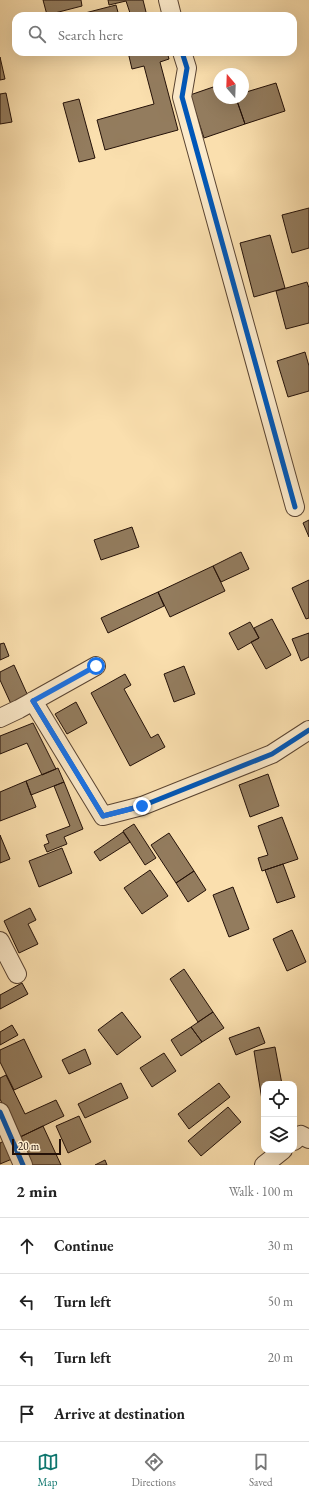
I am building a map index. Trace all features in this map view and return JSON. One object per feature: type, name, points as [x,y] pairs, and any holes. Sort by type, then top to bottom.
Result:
[{"type":"street","points":[[168,0],[171,12]]},
{"type":"street","points":[[183,56],[186,68],[182,97],[295,507]]},
{"type":"street","points":[[0,718],[96,666]]},
{"type":"street","points":[[33,701],[103,816],[142,806],[272,754],[309,730]]},
{"type":"street","points":[[0,940],[16,974]]},
{"type":"street","points":[[0,1112],[23,1165]]},
{"type":"street","points":[[297,1139],[301,1136],[309,1139]]},
{"type":"street","points":[[264,1165],[279,1153]]},
{"type":"building","points":[[43,0],[81,0],[82,6],[59,12],[46,12]]},
{"type":"building","points":[[108,0],[143,0],[146,12],[130,12],[126,1],[109,5]]},
{"type":"building","points":[[116,5],[118,12],[89,12]]},
{"type":"building","points":[[129,56],[168,56],[169,59],[160,62],[178,130],[105,150],[97,120],[154,104],[144,66],[132,69]]},
{"type":"building","points":[[0,57],[5,79],[0,80]]},
{"type":"building","points":[[276,83],[285,111],[245,124],[238,104],[249,104],[249,91]]},
{"type":"building","points":[[213,87],[213,104],[238,104],[245,124],[204,138],[190,95]]},
{"type":"building","points":[[6,93],[12,122],[0,124],[0,94]]},
{"type":"building","points":[[79,99],[95,158],[79,162],[63,103]]},
{"type":"building","points":[[309,208],[309,248],[292,253],[282,215]]},
{"type":"building","points":[[270,235],[285,288],[254,297],[240,243]]},
{"type":"building","points":[[307,282],[309,288],[309,323],[286,329],[276,291]]},
{"type":"building","points":[[305,352],[309,366],[309,391],[288,397],[277,361]]},
{"type":"building","points":[[309,520],[309,537],[303,523]]},
{"type":"building","points":[[132,527],[139,547],[101,560],[94,540]]},
{"type":"building","points":[[241,552],[249,569],[221,582],[213,566]]},
{"type":"building","points":[[213,566],[225,591],[170,617],[158,592]]},
{"type":"building","points":[[309,580],[309,618],[306,619],[292,588]]},
{"type":"building","points":[[158,592],[164,606],[108,633],[101,618]]},
{"type":"building","points":[[272,619],[291,655],[266,669],[251,642],[259,638],[254,628]]},
{"type":"building","points":[[250,622],[259,638],[238,650],[229,633]]},
{"type":"building","points":[[309,633],[309,657],[301,661],[292,639]]},
{"type":"building","points":[[4,643],[9,656],[0,660],[0,644]]},
{"type":"building","points":[[14,665],[28,696],[11,704],[0,680],[0,672]]},
{"type":"building","points":[[184,666],[195,694],[174,702],[164,674]]},
{"type":"building","points":[[125,674],[131,685],[124,689],[151,738],[158,734],[165,747],[130,766],[91,693]]},
{"type":"building","points":[[76,702],[87,723],[67,734],[55,714]]},
{"type":"building","points":[[33,723],[56,769],[42,775],[27,743],[0,754],[0,736]]},
{"type":"building","points":[[58,768],[64,782],[31,795],[26,781]]},
{"type":"building","points":[[268,774],[279,806],[250,817],[239,785]]},
{"type":"building","points":[[26,781],[36,807],[0,821],[0,792]]},
{"type":"building","points":[[64,782],[83,829],[64,837],[67,844],[47,852],[44,845],[49,843],[46,835],[70,826],[54,786]]},
{"type":"building","points":[[282,817],[298,859],[262,871],[258,858],[268,855],[258,826]]},
{"type":"building","points":[[134,824],[156,858],[145,865],[123,831]]},
{"type":"building","points":[[123,832],[130,842],[100,861],[94,852]]},
{"type":"building","points":[[169,833],[194,871],[176,883],[151,845]]},
{"type":"building","points":[[0,835],[10,859],[0,863]]},
{"type":"building","points":[[62,848],[72,873],[39,887],[29,861]]},
{"type":"building","points":[[283,864],[295,897],[277,903],[265,870]]},
{"type":"building","points":[[150,870],[168,896],[142,914],[124,888]]},
{"type":"building","points":[[194,871],[206,890],[188,902],[176,883]]},
{"type":"building","points":[[233,887],[249,929],[229,937],[213,895]]},
{"type":"building","points":[[30,908],[36,920],[28,924],[38,944],[19,953],[4,921]]},
{"type":"building","points":[[292,930],[306,962],[287,971],[273,939]]},
{"type":"building","points":[[184,969],[213,1012],[198,1022],[170,979]]},
{"type":"building","points":[[22,983],[28,994],[0,1009],[0,995]]},
{"type":"building","points":[[122,1012],[141,1037],[117,1055],[98,1030]]},
{"type":"building","points":[[213,1012],[224,1028],[202,1042],[191,1027]]},
{"type":"building","points":[[12,1025],[18,1035],[0,1045],[0,1032]]},
{"type":"building","points":[[191,1027],[202,1042],[181,1056],[171,1040]]},
{"type":"building","points":[[259,1027],[265,1043],[236,1055],[229,1038]]},
{"type":"building","points":[[24,1039],[42,1077],[14,1090],[0,1062],[0,1050]]},
{"type":"building","points":[[275,1047],[281,1081],[261,1081],[261,1094],[254,1051]]},
{"type":"building","points":[[85,1049],[91,1064],[69,1074],[62,1060]]},
{"type":"building","points":[[164,1053],[176,1071],[152,1087],[140,1068]]},
{"type":"building","points":[[6,1075],[25,1114],[56,1100],[64,1116],[18,1138],[0,1099],[0,1078]]},
{"type":"building","points":[[121,1083],[128,1098],[85,1118],[78,1104]]},
{"type":"building","points":[[219,1083],[230,1097],[189,1129],[178,1114]]},
{"type":"building","points":[[228,1107],[241,1122],[201,1156],[188,1141]]},
{"type":"building","points":[[79,1116],[91,1142],[68,1153],[56,1126]]},
{"type":"building","points":[[43,1126],[61,1165],[31,1165],[18,1138]]},
{"type":"building","points":[[4,1141],[12,1159],[0,1164],[0,1143]]},
{"type":"building","points":[[105,1160],[107,1165],[95,1165]]},
{"type":"cycle path","points":[[183,56],[187,68],[182,97],[295,507]]},
{"type":"cycle path","points":[[33,701],[103,816],[142,806],[272,754],[309,730]]},
{"type":"cycle path","points":[[0,1112],[23,1165]]},
{"type":"route","points":[[96,666],[33,701],[103,816],[142,806]]}]
